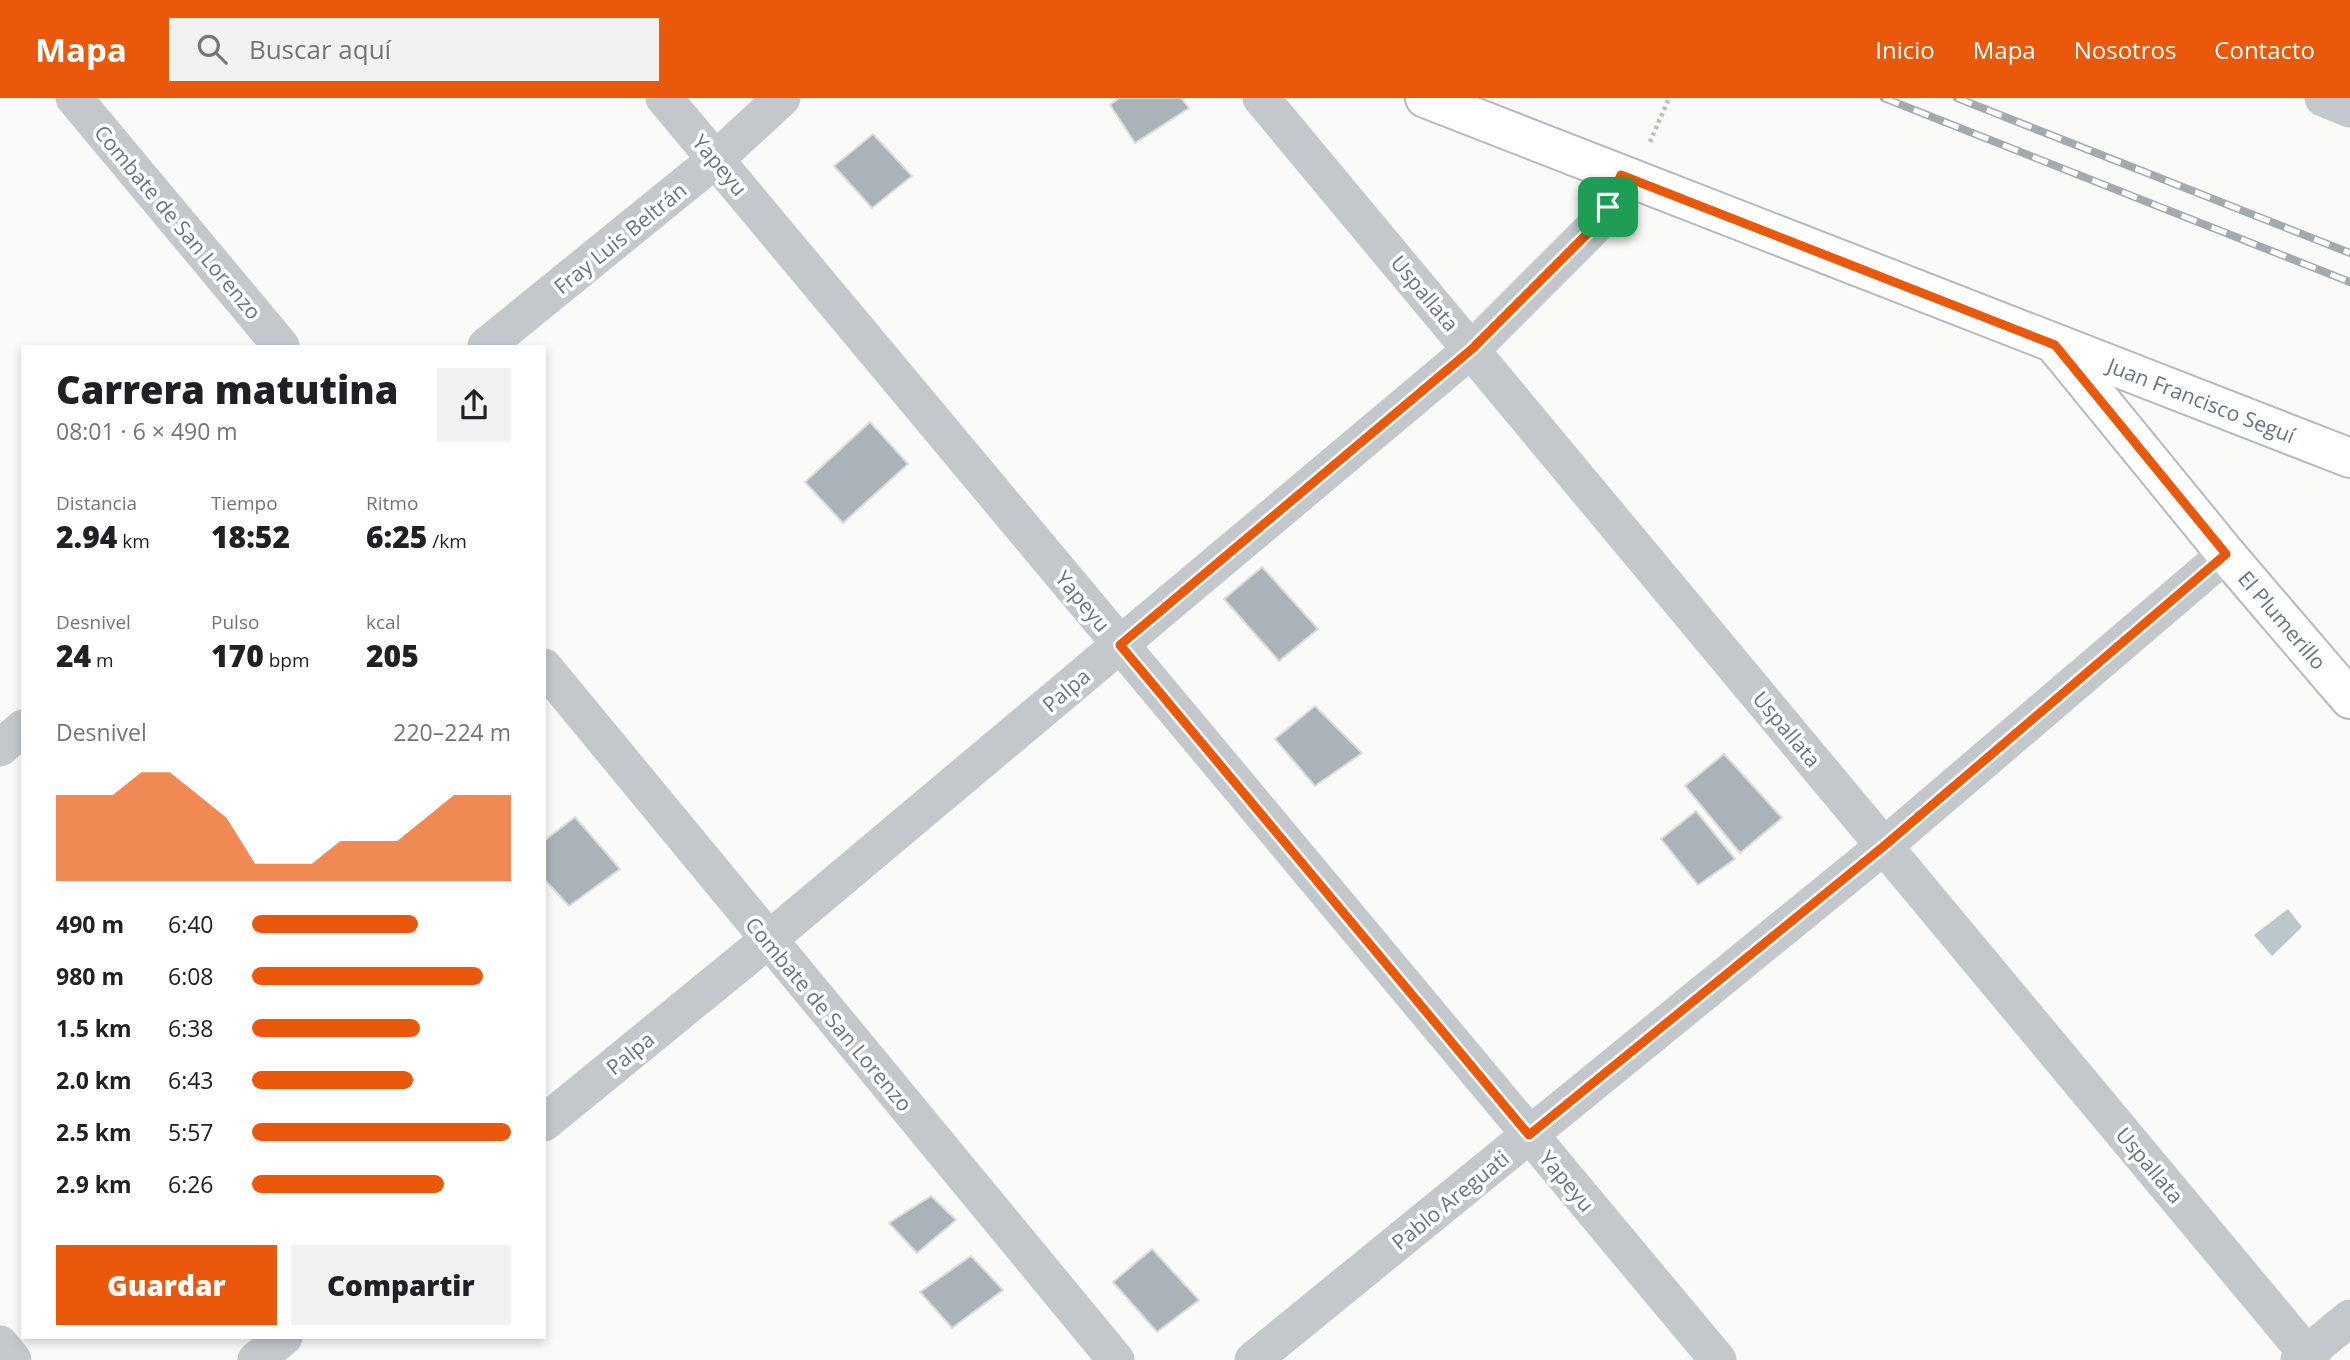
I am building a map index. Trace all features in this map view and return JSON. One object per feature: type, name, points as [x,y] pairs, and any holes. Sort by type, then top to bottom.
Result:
[{"type":"street","name":"Combate de San Lorenzo","points":[[74,98],[280,345]]},
{"type":"street","name":"Yapeyu","points":[[664,98],[1718,1360]]},
{"type":"street","name":"Fray Luis Beltrán","points":[[487,345],[715,160],[782,98]]},
{"type":"street","name":"Uspallata","points":[[1261,98],[1472,349],[2306,1358]]},
{"type":"street","name":"Juan Francisco Seguí","points":[[1425,98],[2350,458]]},
{"type":"street","points":[[2323,98],[2350,109]]},
{"type":"street","name":"Palpa","points":[[546,1122],[768,940],[1472,349],[1593,228],[1608,207],[1621,175]]},
{"type":"street","name":"El Plumerillo","points":[[2055,345],[2226,554],[2350,699]]},
{"type":"street","name":"Pablo Areguati","points":[[1253,1360],[1884,846],[2226,554]]},
{"type":"street","name":"Combate de San Lorenzo","points":[[546,669],[1116,1360]]},
{"type":"street","points":[[0,748],[21,730]]},
{"type":"street","points":[[2306,1358],[2350,1318]]},
{"type":"street","points":[[256,1360],[282,1339]]},
{"type":"street","points":[[0,1344],[13,1360]]},
{"type":"shaded area","points":[[2288,909],[2302,927],[2272,956],[2254,935]]},
{"type":"building","points":[[1119,98],[1181,98],[1189,108],[1135,143],[1110,105]]},
{"type":"building","points":[[873,134],[912,176],[872,208],[834,166]]},
{"type":"building","points":[[870,422],[908,464],[843,523],[805,482]]},
{"type":"building","points":[[1262,567],[1318,629],[1279,661],[1224,599]]},
{"type":"building","points":[[1315,706],[1362,753],[1315,786],[1275,739]]},
{"type":"building","points":[[1724,754],[1782,818],[1740,853],[1685,786]]},
{"type":"building","points":[[1696,811],[1735,859],[1698,885],[1661,839]]},
{"type":"building","points":[[575,817],[620,869],[569,906],[546,881],[546,839]]},
{"type":"building","points":[[931,1196],[956,1220],[917,1253],[889,1223]]},
{"type":"building","points":[[1152,1249],[1199,1300],[1157,1332],[1113,1282]]},
{"type":"building","points":[[971,1256],[1003,1290],[952,1328],[920,1292]]},
{"type":"railway","points":[[1884,98],[2350,282]]},
{"type":"railway","points":[[1957,98],[2350,253]]},
{"type":"route","points":[[1621,175],[2055,345],[2226,554],[1884,846],[1529,1135],[1120,645],[1472,349],[1593,228],[1608,207],[1621,175]]}]
